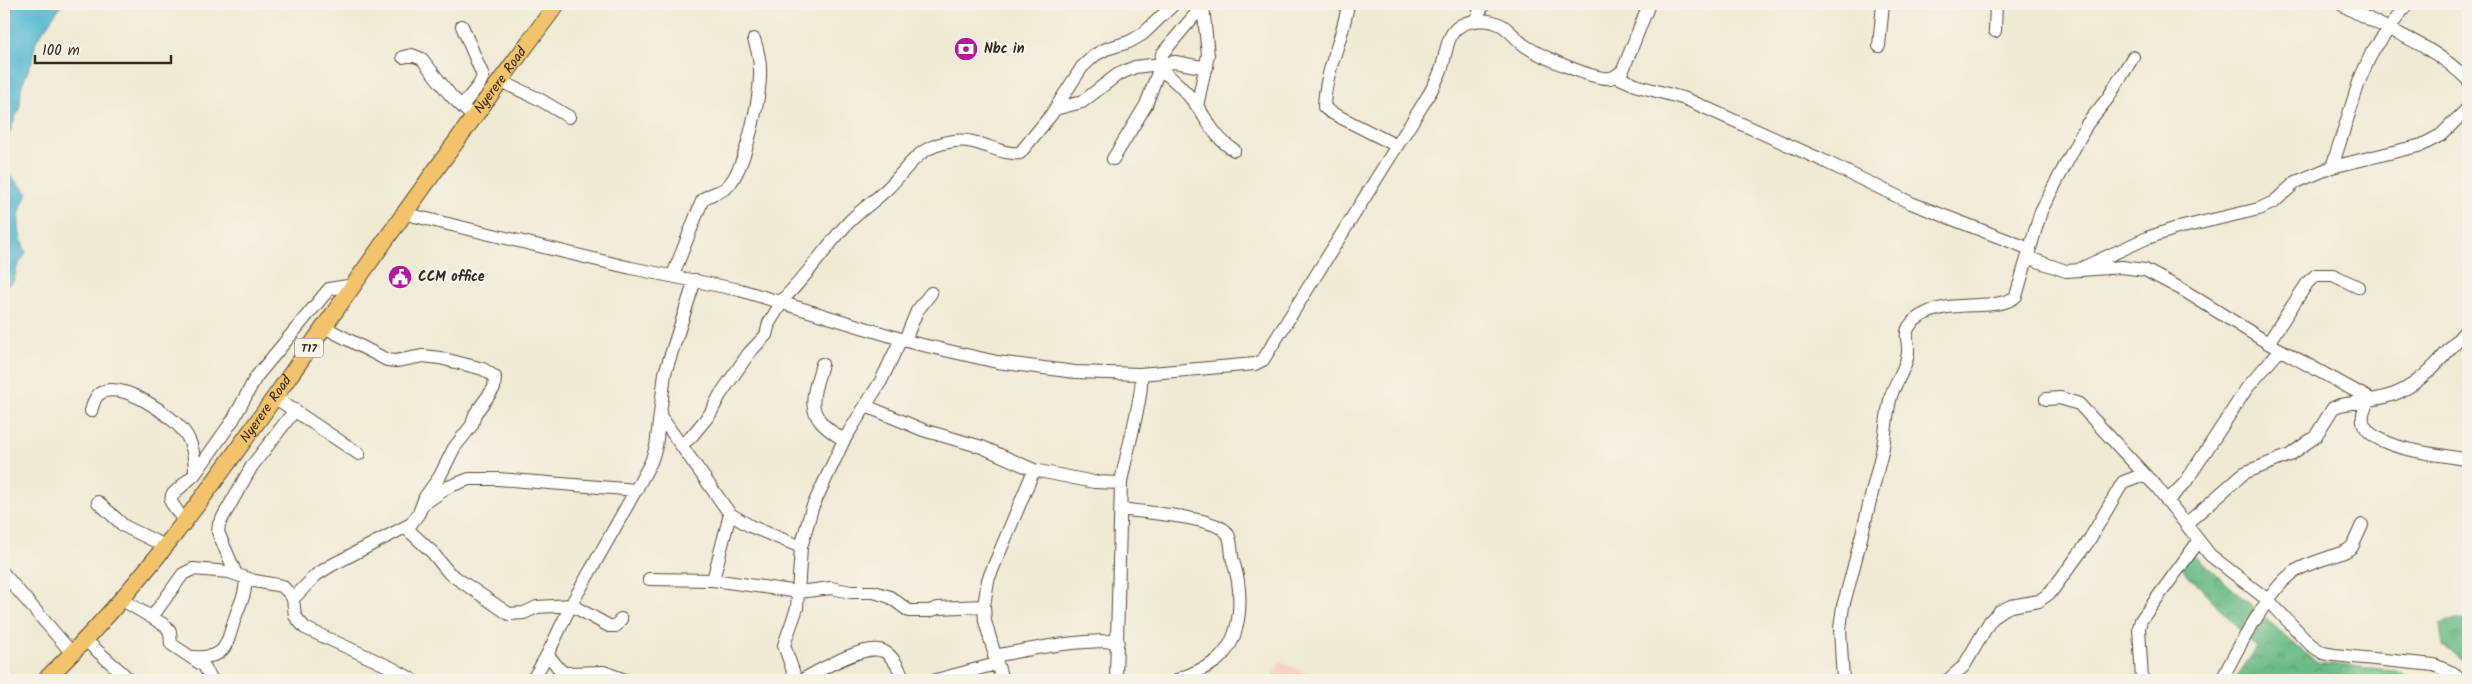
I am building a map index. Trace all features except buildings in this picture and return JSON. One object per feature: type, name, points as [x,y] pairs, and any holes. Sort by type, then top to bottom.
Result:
[{"type":"main road","name":"Nyerere Road","points":[[45,680],[121,599],[184,521],[354,284],[467,112],[500,81],[557,4]]},
{"type":"street","points":[[681,445],[691,437],[710,414],[720,395],[749,353],[766,335],[769,323],[781,302],[801,282],[846,225],[887,189],[919,153],[937,144],[956,140],[986,144],[1013,154],[1020,153],[1055,109],[1082,67],[1106,48],[1129,42],[1143,34],[1174,4]]},
{"type":"street","points":[[1348,4],[1343,33],[1329,67],[1324,107],[1330,112],[1396,146]]},
{"type":"street","points":[[1475,20],[1484,4]]},
{"type":"street","points":[[402,213],[631,268],[695,280],[781,302],[903,339],[997,362],[1047,370],[1140,374],[1255,364],[1263,360],[1441,71],[1449,40],[1456,29],[1464,23],[1475,20],[1502,25],[1526,46],[1578,71],[1608,78],[1615,76],[1623,70],[1649,4]]},
{"type":"street","points":[[1880,46],[1883,4]]},
{"type":"street","points":[[1995,31],[1996,4]]},
{"type":"street","points":[[2340,4],[2426,46],[2451,63],[2468,80]]},
{"type":"street","points":[[2332,167],[2360,79],[2372,52],[2407,4]]},
{"type":"street","points":[[1113,159],[1146,104],[1165,50],[1204,5]]},
{"type":"street","points":[[1197,106],[1207,68],[1208,56],[1204,5]]},
{"type":"street","points":[[403,57],[412,55],[422,58],[467,112],[483,76],[462,26]]},
{"type":"street","points":[[673,275],[702,200],[706,196],[728,187],[737,171],[750,133],[756,114],[760,70],[754,38]]},
{"type":"street","points":[[1843,680],[1841,618],[1882,452],[1891,396],[1907,358],[1909,345],[1906,335],[1908,327],[1917,318],[1939,307],[2011,300],[2016,296],[2041,211],[2087,124],[2108,98],[2133,57]]},
{"type":"street","points":[[1055,109],[1088,98],[1103,85],[1127,70],[1175,62],[1207,68]]},
{"type":"street","points":[[1159,66],[1184,90],[1223,143],[1234,150]]},
{"type":"street","points":[[1615,76],[1638,86],[1686,99],[1927,210],[2029,254],[2056,269],[2075,271],[2122,267],[2145,270],[2183,290],[2274,347],[2370,400]]},
{"type":"street","points":[[500,81],[540,99],[568,117]]},
{"type":"street","points":[[2075,271],[2147,238],[2174,229],[2259,209],[2274,202],[2296,182],[2332,167],[2422,145],[2442,135],[2468,108]]},
{"type":"street","points":[[2167,501],[2186,483],[2248,388],[2274,347],[2308,282],[2316,275],[2333,275],[2358,287]]},
{"type":"street","points":[[532,680],[548,655],[572,605],[637,490],[656,447],[665,373],[695,280]]},
{"type":"street","points":[[184,521],[171,498],[195,474],[233,420],[263,368],[329,289],[354,284]]},
{"type":"street","points":[[796,680],[784,645],[797,608],[801,547],[812,508],[844,440],[866,406],[917,311],[931,293]]},
{"type":"street","points":[[293,599],[316,575],[406,528],[416,519],[421,506],[454,448],[472,425],[474,414],[494,388],[495,378],[482,369],[440,358],[423,356],[387,360],[324,326]]},
{"type":"street","points":[[2186,524],[2244,473],[2290,455],[2315,437],[2333,408],[2397,393],[2410,386],[2468,328]]},
{"type":"street","points":[[822,364],[814,390],[816,416],[825,428],[844,440]]},
{"type":"street","points":[[1116,680],[1121,483],[1142,384],[1140,374]]},
{"type":"street","points":[[91,411],[98,395],[102,392],[116,392],[142,399],[166,413],[187,434],[194,458],[195,474]]},
{"type":"street","points":[[274,397],[359,454]]},
{"type":"street","points":[[2046,399],[2060,398],[2079,404],[2148,478],[2186,524],[2198,542],[2223,566],[2269,602],[2305,640],[2323,652],[2434,665],[2453,673],[2460,680]]},
{"type":"street","points":[[2370,400],[2363,412],[2362,419],[2364,427],[2369,434],[2377,439],[2393,445],[2468,460]]},
{"type":"street","points":[[866,406],[923,430],[982,447],[1034,470],[1094,482],[1121,483]]},
{"type":"street","points":[[194,657],[211,657],[221,652],[227,645],[237,614],[244,601],[241,576],[218,532],[219,524],[252,466],[295,410]]},
{"type":"street","points":[[661,417],[730,514],[750,526],[801,547]]},
{"type":"street","points":[[1002,680],[988,638],[984,606],[988,580],[995,558],[1034,470]]},
{"type":"street","points":[[1948,680],[1964,666],[1990,621],[2000,611],[2011,606],[2039,601],[2051,592],[2088,542],[2123,482],[2138,476],[2148,478]]},
{"type":"street","points":[[421,506],[448,486],[469,479],[637,490]]},
{"type":"street","points":[[98,502],[124,526],[165,546]]},
{"type":"street","points":[[1121,509],[1205,522],[1225,531],[1230,540],[1231,554],[1238,573],[1240,602],[1231,640],[1226,650],[1216,661],[1178,680]]},
{"type":"street","points":[[713,580],[730,514]]},
{"type":"street","points":[[2222,680],[2269,602],[2290,575],[2352,547],[2362,525]]},
{"type":"street","points":[[406,528],[432,552],[449,573],[509,614],[524,613],[536,607],[572,605],[609,626],[616,626],[621,619]]},
{"type":"street","points":[[2142,680],[2139,628],[2141,620],[2198,542]]},
{"type":"street","points":[[152,617],[182,574],[193,569],[211,569],[241,576],[282,586],[293,599],[295,616],[305,628],[392,668],[412,680]]},
{"type":"street","points":[[4,574],[71,652]]},
{"type":"street","points":[[649,579],[713,580],[799,592],[832,588],[851,592],[874,592],[890,597],[909,611],[984,606]]},
{"type":"street","points":[[121,599],[169,629],[171,644],[194,657],[204,666],[212,680]]},
{"type":"street","points":[[84,639],[130,680]]},
{"type":"street","points":[[936,680],[995,660],[1059,644],[1088,640],[1118,641]]},
{"type":"street","points":[[802,680],[862,651],[872,649],[878,649],[892,658],[905,680]]},
{"type":"street","points":[[548,655],[561,671],[566,673],[604,672],[625,680]]},
{"type":"shaded area","points":[[1280,662],[1323,680],[1270,680]]},
{"type":"green space","points":[[2190,551],[2316,663],[2394,670],[2414,680],[2234,680],[2257,648],[2179,565]]},
{"type":"green space","points":[[2452,620],[2468,620],[2468,664],[2443,646],[2440,624]]},
{"type":"water","points":[[4,4],[62,4],[36,41],[32,61],[21,87],[20,106],[4,147]]},
{"type":"water","points":[[4,170],[28,193],[19,216],[19,230],[26,253],[17,267],[14,281],[4,287]]},
{"type":"place","name":"Nbc in","points":[[966,49]]},
{"type":"place","name":"CCM office","points":[[400,277]]}]
